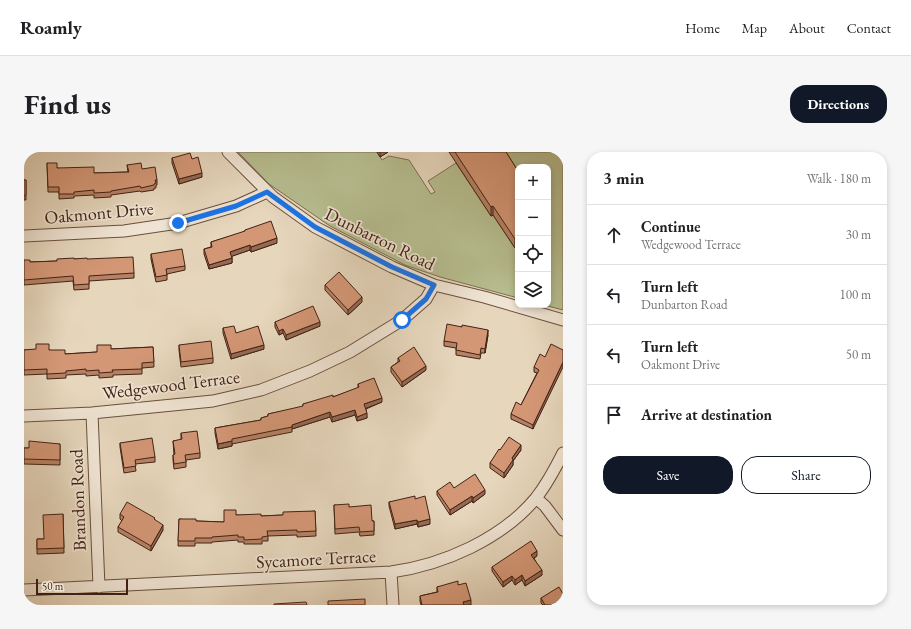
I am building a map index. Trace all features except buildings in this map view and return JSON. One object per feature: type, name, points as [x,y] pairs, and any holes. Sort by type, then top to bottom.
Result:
[{"type":"street","name":"Dunbarton Road","points":[[228,152],[267,192],[315,227],[392,267],[434,285],[484,297],[563,320]]},
{"type":"street","name":"Oakmont Drive","points":[[24,236],[124,231],[178,223],[236,206],[267,192]]},
{"type":"street","name":"Wedgewood Terrace","points":[[24,416],[92,413],[213,401],[261,390],[310,371],[356,348],[402,320],[426,299],[434,285]]},
{"type":"street","name":"Brandon Road","points":[[92,413],[99,587]]},
{"type":"street","name":"Sycamore Terrace","points":[[24,590],[391,572],[405,570],[448,558],[483,541],[519,515],[536,498],[553,473],[563,453]]},
{"type":"street","points":[[536,498],[545,506],[563,530]]},
{"type":"street","points":[[391,572],[393,605]]},
{"type":"green space","points":[[238,152],[377,152],[382,160],[389,156],[409,160],[431,194],[435,192],[428,181],[456,163],[491,216],[493,215],[515,248],[515,297],[440,277],[405,265],[330,226],[269,184]]},
{"type":"green space","points":[[500,152],[563,152],[563,310],[551,307],[551,164],[515,164],[515,175]]},
{"type":"route","points":[[178,223],[236,206],[267,192],[315,227],[392,267],[434,285],[426,299],[402,320]]}]
